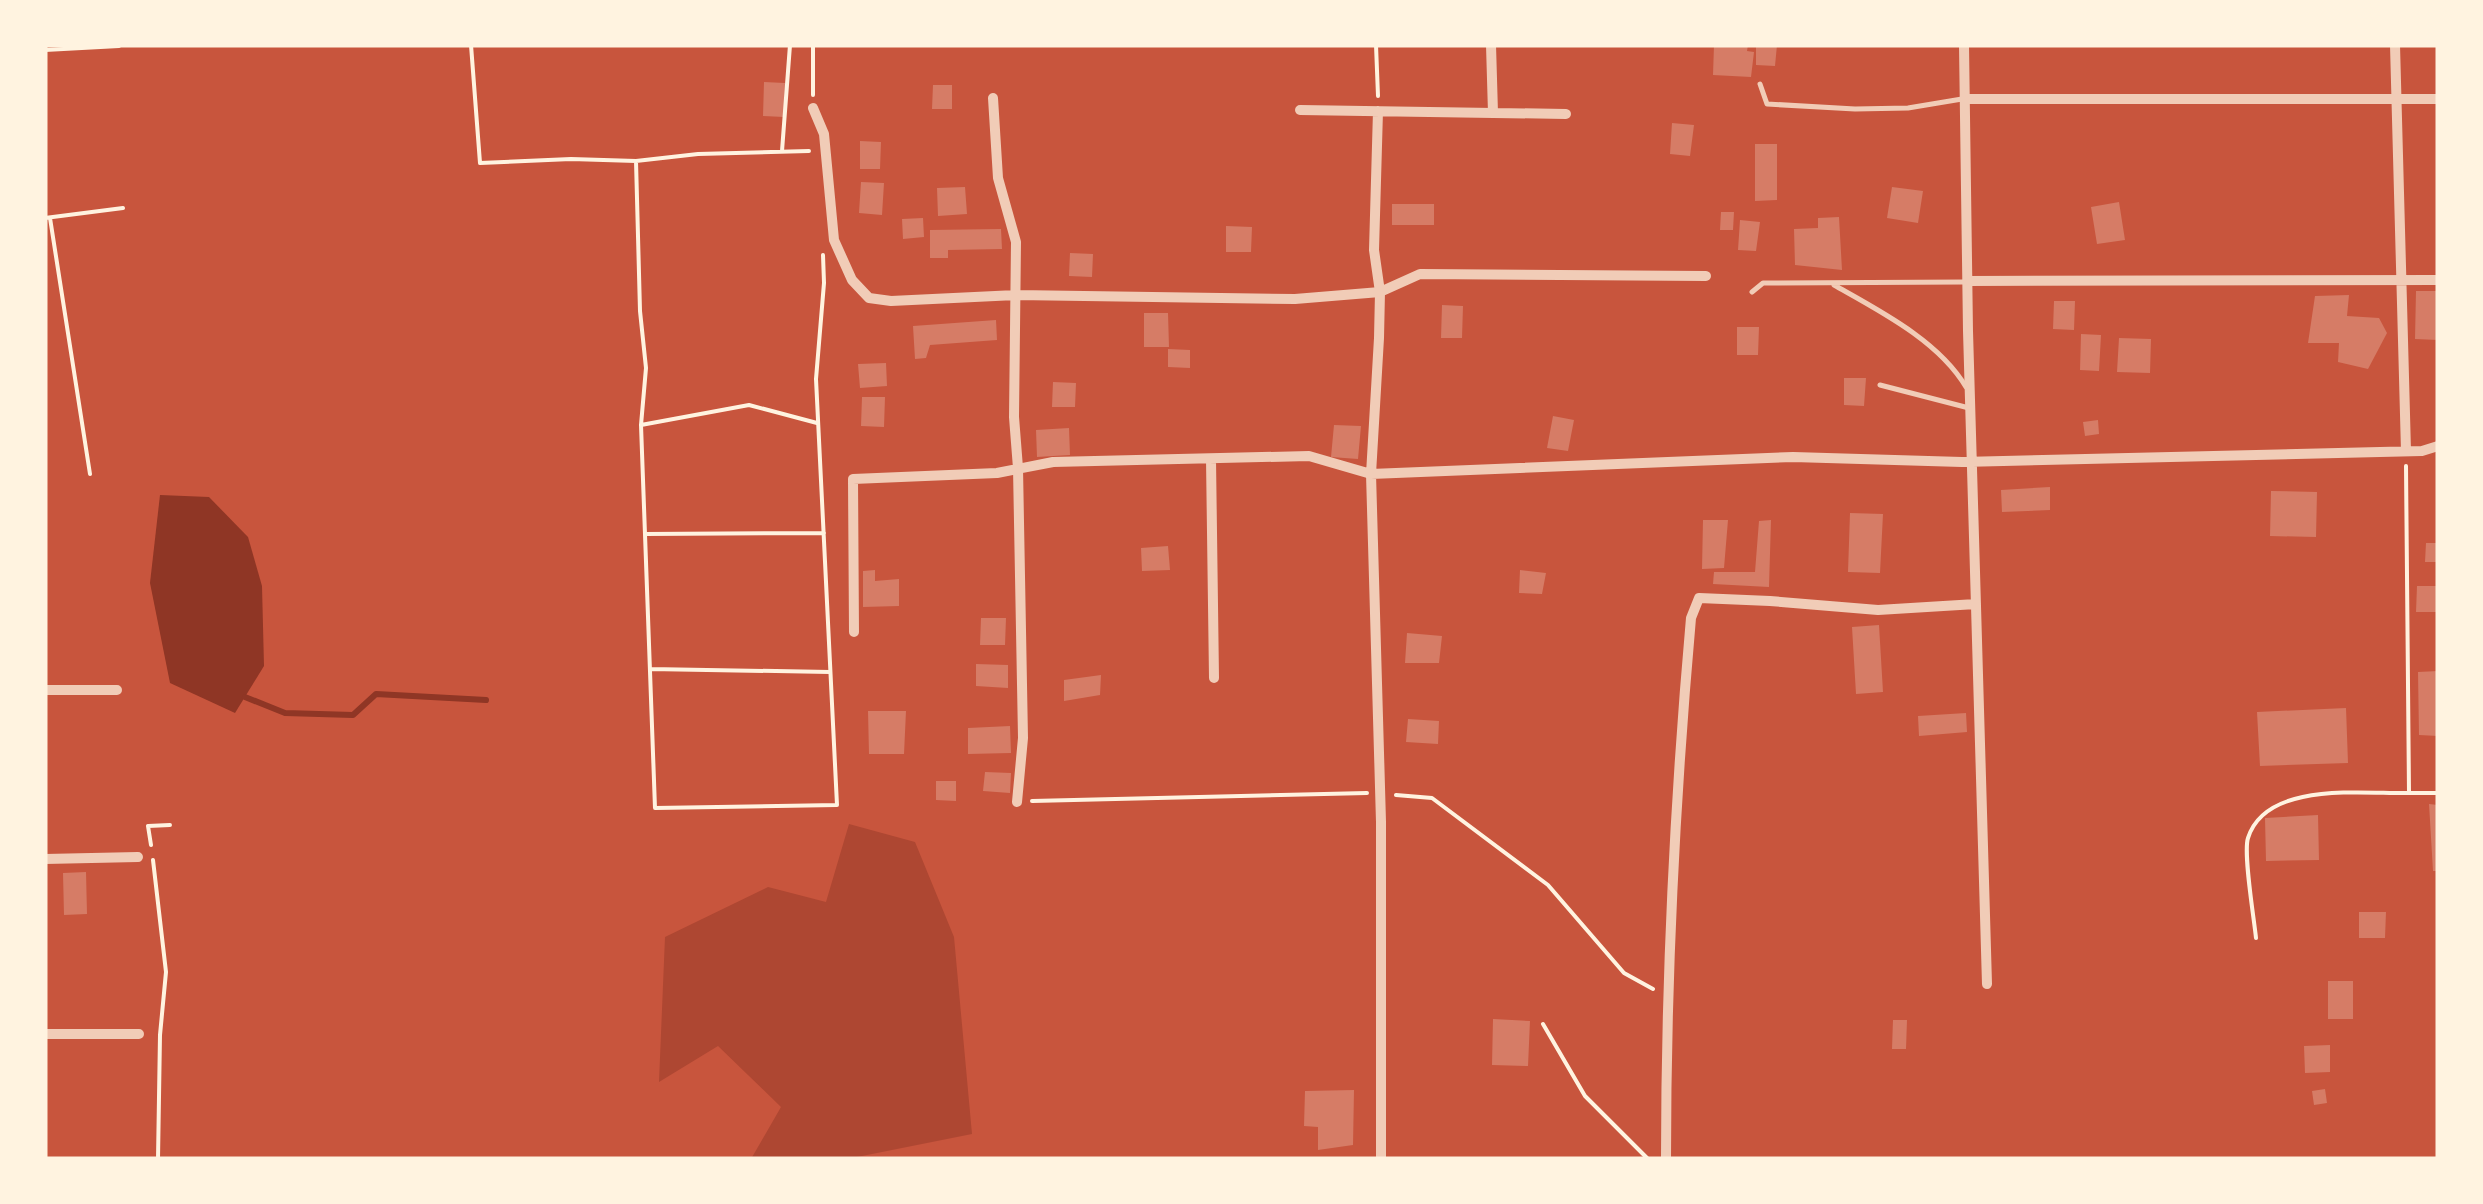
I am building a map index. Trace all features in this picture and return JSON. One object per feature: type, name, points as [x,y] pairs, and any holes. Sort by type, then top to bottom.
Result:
[{"type":"street","points":[[1491,45],[1493,113]]},
{"type":"street","points":[[1964,45],[1987,984]]},
{"type":"street","points":[[2396,45],[2406,451]]},
{"type":"street","points":[[993,98],[998,178],[1016,242],[1014,417],[1023,738],[1017,802]]},
{"type":"street","points":[[1965,99],[2438,99]]},
{"type":"street","points":[[813,108],[824,134],[834,240],[852,280],[869,298],[891,302],[1016,295],[1295,299],[1380,292],[1420,274],[1706,276]]},
{"type":"street","points":[[1300,110],[1566,114]]},
{"type":"street","points":[[1378,111],[1374,250],[1380,292],[1370,474],[1381,822],[1380,1159]]},
{"type":"street","points":[[1967,282],[2438,280]]},
{"type":"street","points":[[854,632],[853,479],[997,472],[1052,462],[1309,456],[1370,474],[1793,458],[1972,460],[2422,451],[2438,446]]},
{"type":"street","points":[[1211,460],[1214,678]]},
{"type":"street","points":[[1666,1159],[1666,996],[1680,746],[1691,618],[1699,598],[1878,610],[1976,604]]},
{"type":"street","points":[[45,690],[116,690]]},
{"type":"street","points":[[45,859],[138,857]]},
{"type":"street","points":[[45,1034],[139,1034]]},
{"type":"lane","points":[[1760,84],[1767,104],[1855,110],[1908,108],[1965,99]]},
{"type":"lane","points":[[1752,292],[1763,283],[1967,282]]},
{"type":"lane","points":[[1833,285],[1888,316],[1955,368],[1970,394]]},
{"type":"lane","points":[[1880,384],[1970,408]]},
{"type":"path","points":[[471,45],[480,163],[571,159],[636,162],[698,154],[813,150]]},
{"type":"path","points":[[782,151],[790,45]]},
{"type":"path","points":[[1376,45],[1378,111]]},
{"type":"path","points":[[45,50],[119,46]]},
{"type":"path","points":[[636,162],[640,312],[646,368],[641,425],[654,808],[837,805],[816,379],[824,283],[822,250]]},
{"type":"path","points":[[90,474],[48,218],[123,208]]},
{"type":"path","points":[[641,425],[749,405],[818,423]]},
{"type":"path","points":[[2406,451],[2409,793]]},
{"type":"path","points":[[645,534],[824,533]]},
{"type":"path","points":[[650,669],[831,672]]},
{"type":"path","points":[[2256,938],[2247,839],[2264,814],[2299,795],[2438,792]]},
{"type":"path","points":[[158,1159],[160,1035],[166,972],[148,826],[170,825]]},
{"type":"path","points":[[1542,1024],[1585,1096],[1648,1159]]},
{"type":"shaded area","points":[[160,495],[209,497],[248,537],[262,586],[264,666],[235,713],[170,683],[150,583]]},
{"type":"shaded area","points":[[849,824],[915,842],[954,937],[972,1134],[847,1159],[751,1159],[781,1107],[718,1046],[659,1082],[665,937],[768,887],[826,902]]},
{"type":"building","points":[[1714,45],[1748,45],[1747,51],[1754,52],[1751,77],[1713,75]]},
{"type":"building","points":[[1756,45],[1777,45],[1775,66],[1756,65]]},
{"type":"building","points":[[764,82],[785,83],[784,117],[763,116]]},
{"type":"building","points":[[933,85],[952,85],[952,109],[932,109]]},
{"type":"building","points":[[1672,123],[1694,125],[1690,156],[1670,154]]},
{"type":"building","points":[[860,141],[881,142],[880,169],[860,169]]},
{"type":"building","points":[[1755,144],[1777,144],[1777,200],[1755,201]]},
{"type":"building","points":[[861,182],[884,183],[882,215],[859,213]]},
{"type":"building","points":[[965,187],[967,214],[938,216],[937,188]]},
{"type":"building","points":[[1892,187],[1923,191],[1918,223],[1887,218]]},
{"type":"building","points":[[2119,202],[2125,240],[2097,244],[2091,207]]},
{"type":"building","points":[[1392,204],[1434,204],[1434,225],[1392,225]]},
{"type":"building","points":[[1721,212],[1734,212],[1733,230],[1720,230]]},
{"type":"building","points":[[1839,217],[1842,270],[1795,265],[1794,229],[1818,228],[1818,218]]},
{"type":"building","points":[[923,218],[924,237],[903,239],[902,219]]},
{"type":"building","points":[[1740,220],[1760,222],[1756,251],[1738,250]]},
{"type":"building","points":[[1226,226],[1252,227],[1251,252],[1226,252]]},
{"type":"building","points":[[1001,229],[1002,249],[948,250],[948,258],[930,258],[930,230]]},
{"type":"building","points":[[1070,253],[1093,254],[1092,277],[1069,276]]},
{"type":"building","points":[[2416,291],[2438,291],[2438,340],[2415,339]]},
{"type":"building","points":[[2349,295],[2347,316],[2379,318],[2387,333],[2368,369],[2338,362],[2339,343],[2308,343],[2315,296]]},
{"type":"building","points":[[2054,301],[2075,301],[2074,330],[2053,329]]},
{"type":"building","points":[[1442,305],[1463,306],[1462,338],[1441,338]]},
{"type":"building","points":[[1144,313],[1168,313],[1169,347],[1144,347]]},
{"type":"building","points":[[996,320],[997,340],[930,345],[926,358],[915,359],[913,326]]},
{"type":"building","points":[[1737,327],[1759,327],[1758,355],[1737,355]]},
{"type":"building","points":[[2081,334],[2101,335],[2099,371],[2080,370]]},
{"type":"building","points":[[2119,338],[2151,339],[2150,373],[2117,372]]},
{"type":"building","points":[[1168,349],[1190,350],[1190,368],[1168,367]]},
{"type":"building","points":[[886,363],[887,386],[860,388],[858,364]]},
{"type":"building","points":[[1844,378],[1866,378],[1864,406],[1844,405]]},
{"type":"building","points":[[1053,382],[1076,383],[1075,407],[1052,407]]},
{"type":"building","points":[[862,397],[885,397],[884,427],[861,426]]},
{"type":"building","points":[[1553,416],[1574,420],[1568,451],[1547,448]]},
{"type":"building","points":[[2098,420],[2099,434],[2085,436],[2083,422]]},
{"type":"building","points":[[1334,425],[1361,426],[1358,459],[1331,457]]},
{"type":"building","points":[[1069,428],[1070,455],[1037,457],[1036,430]]},
{"type":"building","points":[[2050,487],[2050,510],[2002,512],[2001,490]]},
{"type":"building","points":[[2271,491],[2317,492],[2316,537],[2270,536]]},
{"type":"building","points":[[1850,513],[1883,514],[1880,573],[1848,572]]},
{"type":"building","points":[[1703,520],[1728,520],[1724,568],[1702,569]]},
{"type":"building","points":[[1771,520],[1769,587],[1713,584],[1714,572],[1755,572],[1759,521]]},
{"type":"building","points":[[2426,543],[2438,543],[2438,562],[2425,562]]},
{"type":"building","points":[[1168,546],[1170,570],[1142,571],[1141,548]]},
{"type":"building","points":[[875,570],[875,581],[899,579],[899,606],[863,607],[863,571]]},
{"type":"building","points":[[1520,570],[1546,573],[1542,594],[1519,593]]},
{"type":"building","points":[[2417,586],[2438,586],[2438,612],[2416,612]]},
{"type":"building","points":[[981,618],[1006,618],[1005,645],[980,645]]},
{"type":"building","points":[[1879,625],[1883,692],[1856,694],[1852,627]]},
{"type":"building","points":[[1407,633],[1442,636],[1439,663],[1405,663]]},
{"type":"building","points":[[976,664],[1008,665],[1008,688],[976,686]]},
{"type":"building","points":[[2438,671],[2438,736],[2419,735],[2418,672]]},
{"type":"building","points":[[1101,675],[1100,695],[1064,701],[1064,680]]},
{"type":"building","points":[[2346,708],[2348,763],[2260,766],[2257,712]]},
{"type":"building","points":[[868,711],[906,711],[904,754],[869,754]]},
{"type":"building","points":[[1966,713],[1967,732],[1919,736],[1918,716]]},
{"type":"building","points":[[1408,719],[1439,721],[1438,744],[1406,742]]},
{"type":"building","points":[[1010,726],[1011,753],[968,754],[968,728]]},
{"type":"building","points":[[985,772],[1011,773],[1010,793],[983,791]]},
{"type":"building","points":[[936,781],[956,781],[956,801],[936,800]]},
{"type":"building","points":[[2429,804],[2438,805],[2438,871],[2433,871]]},
{"type":"building","points":[[2318,815],[2319,860],[2266,861],[2265,818]]},
{"type":"building","points":[[86,872],[87,914],[64,915],[63,873]]},
{"type":"building","points":[[2359,912],[2386,912],[2385,938],[2359,938]]},
{"type":"building","points":[[2328,981],[2353,981],[2353,1019],[2328,1019]]},
{"type":"building","points":[[1493,1019],[1530,1021],[1528,1066],[1492,1065]]},
{"type":"building","points":[[1893,1020],[1907,1020],[1906,1049],[1892,1049]]},
{"type":"building","points":[[2330,1045],[2330,1072],[2305,1073],[2304,1046]]},
{"type":"building","points":[[2325,1089],[2327,1103],[2314,1105],[2312,1091]]},
{"type":"building","points":[[1354,1090],[1353,1145],[1318,1150],[1318,1127],[1304,1126],[1305,1091]]},
{"type":"waterway","points":[[245,697],[285,713],[353,715],[376,694],[486,700]]}]
